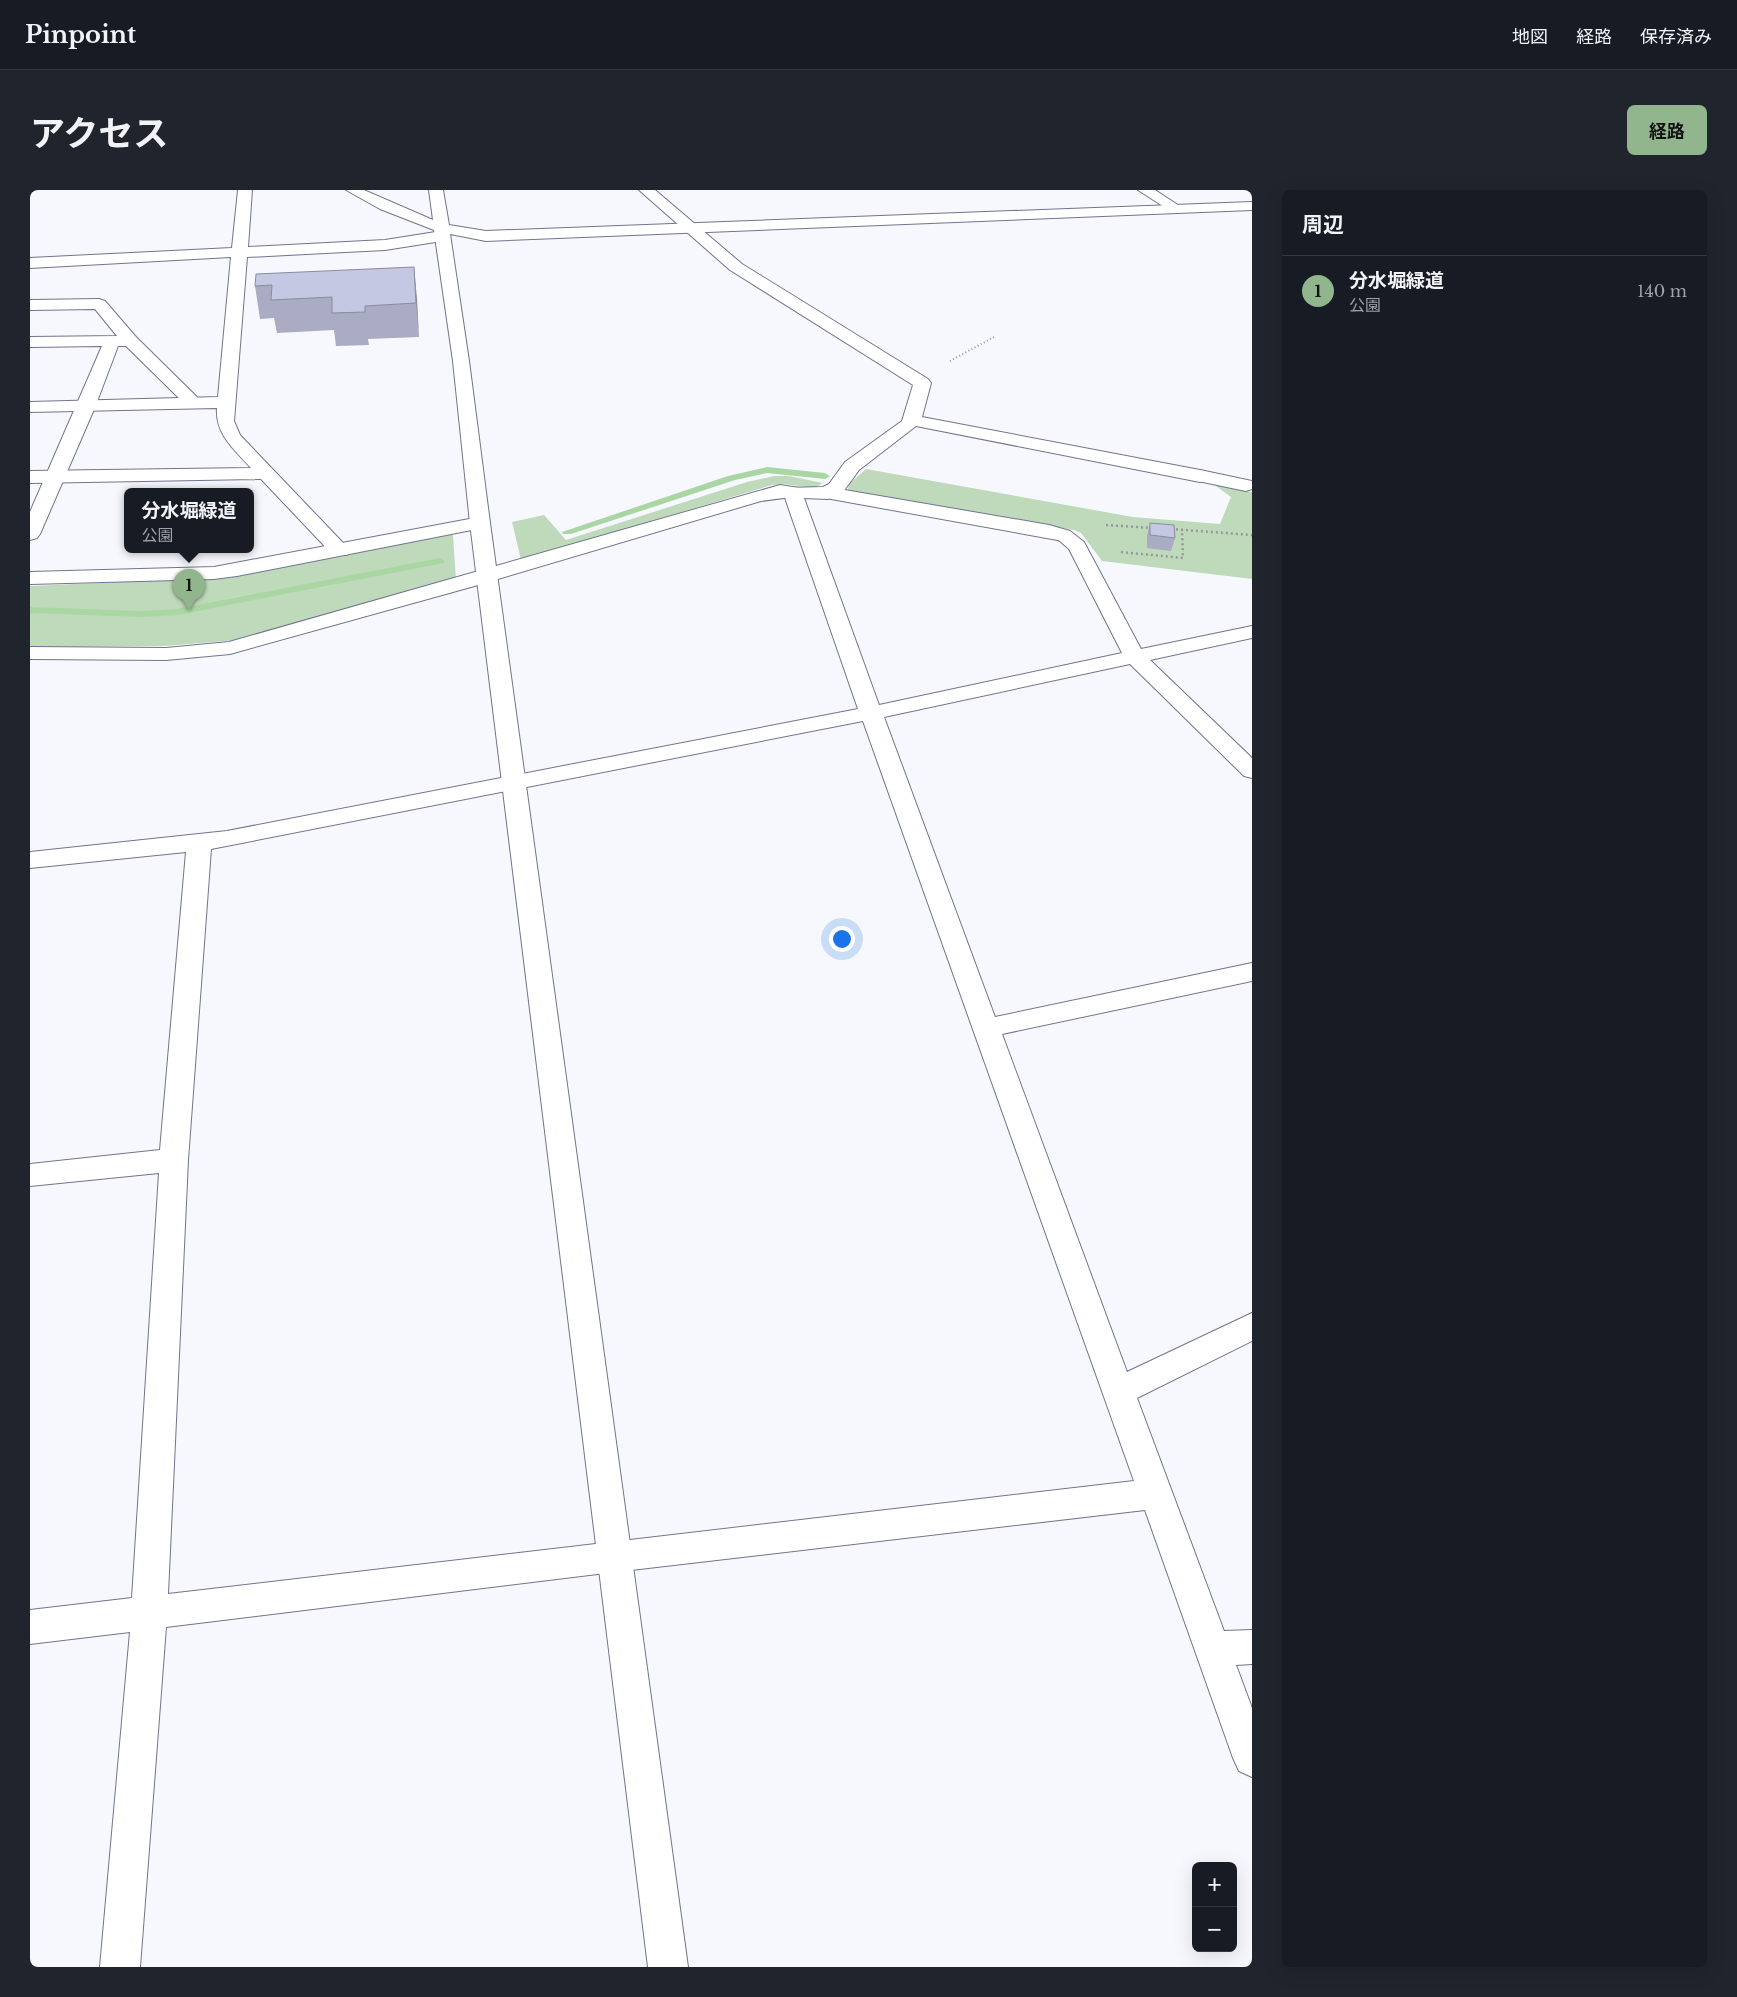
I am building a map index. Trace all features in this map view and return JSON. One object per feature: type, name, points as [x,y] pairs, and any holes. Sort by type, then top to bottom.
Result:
[{"type":"street","points":[[245,190],[225,421],[232,437],[340,551]]},
{"type":"street","points":[[353,190],[391,211],[442,232],[514,237],[691,228],[1252,206]]},
{"type":"street","points":[[436,190],[461,361],[480,523],[668,1967]]},
{"type":"street","points":[[646,190],[736,266],[922,383],[912,420],[900,432],[852,466],[836,488],[827,493]]},
{"type":"street","points":[[1146,190],[1176,209]]},
{"type":"street","points":[[30,263],[401,244],[442,232]]},
{"type":"street","points":[[30,305],[99,304],[121,341],[194,403]]},
{"type":"street","points":[[30,342],[121,341]]},
{"type":"street","points":[[30,534],[86,407],[121,341]]},
{"type":"street","points":[[30,407],[226,402]]},
{"type":"street","points":[[912,420],[1246,485]]},
{"type":"street","points":[[30,477],[265,474]]},
{"type":"street","points":[[30,653],[166,654],[230,648],[488,576],[757,496],[780,491],[827,493],[1049,531],[1070,542],[1135,657],[1252,771]]},
{"type":"street","points":[[792,492],[1252,1758]]},
{"type":"street","points":[[30,578],[214,573],[340,551],[480,523]]},
{"type":"street","points":[[30,860],[199,844],[514,781],[871,713],[1252,632]]},
{"type":"street","points":[[120,1967],[149,1614],[174,1160],[199,844]]},
{"type":"street","points":[[986,1028],[1252,972]]},
{"type":"street","points":[[30,1175],[174,1160]]},
{"type":"street","points":[[1118,1392],[1252,1326]]},
{"type":"street","points":[[30,1627],[614,1556],[1156,1494]]},
{"type":"street","points":[[1212,1649],[1252,1647]]},
{"type":"path","points":[[919,380],[994,337]]},
{"type":"path","points":[[1070,542],[1183,558],[1182,530]]},
{"type":"green space","points":[[866,469],[1133,517],[1220,524],[1231,497],[1216,486],[1217,484],[1252,492],[1252,579],[1102,561],[1081,533],[1074,530],[854,494],[848,490],[849,484]]},
{"type":"green space","points":[[774,476],[789,476],[823,483],[815,488],[783,484],[772,485],[521,560],[512,522],[544,515],[566,540],[747,482]]},
{"type":"green space","points":[[447,533],[453,535],[456,580],[237,640],[165,646],[30,647],[30,586],[234,577]]},
{"type":"building","points":[[414,267],[416,303],[365,306],[365,312],[332,313],[332,297],[271,300],[272,285],[255,286],[256,274]]},
{"type":"building","points":[[1150,523],[1174,525],[1175,538],[1150,535]]},
{"type":"waterway","points":[[567,532],[732,478],[767,470],[825,476]]},
{"type":"waterway","points":[[30,610],[143,614],[177,612],[440,561]]},
{"type":"place","name":"分水堀緑道","points":[[189,610]]}]
